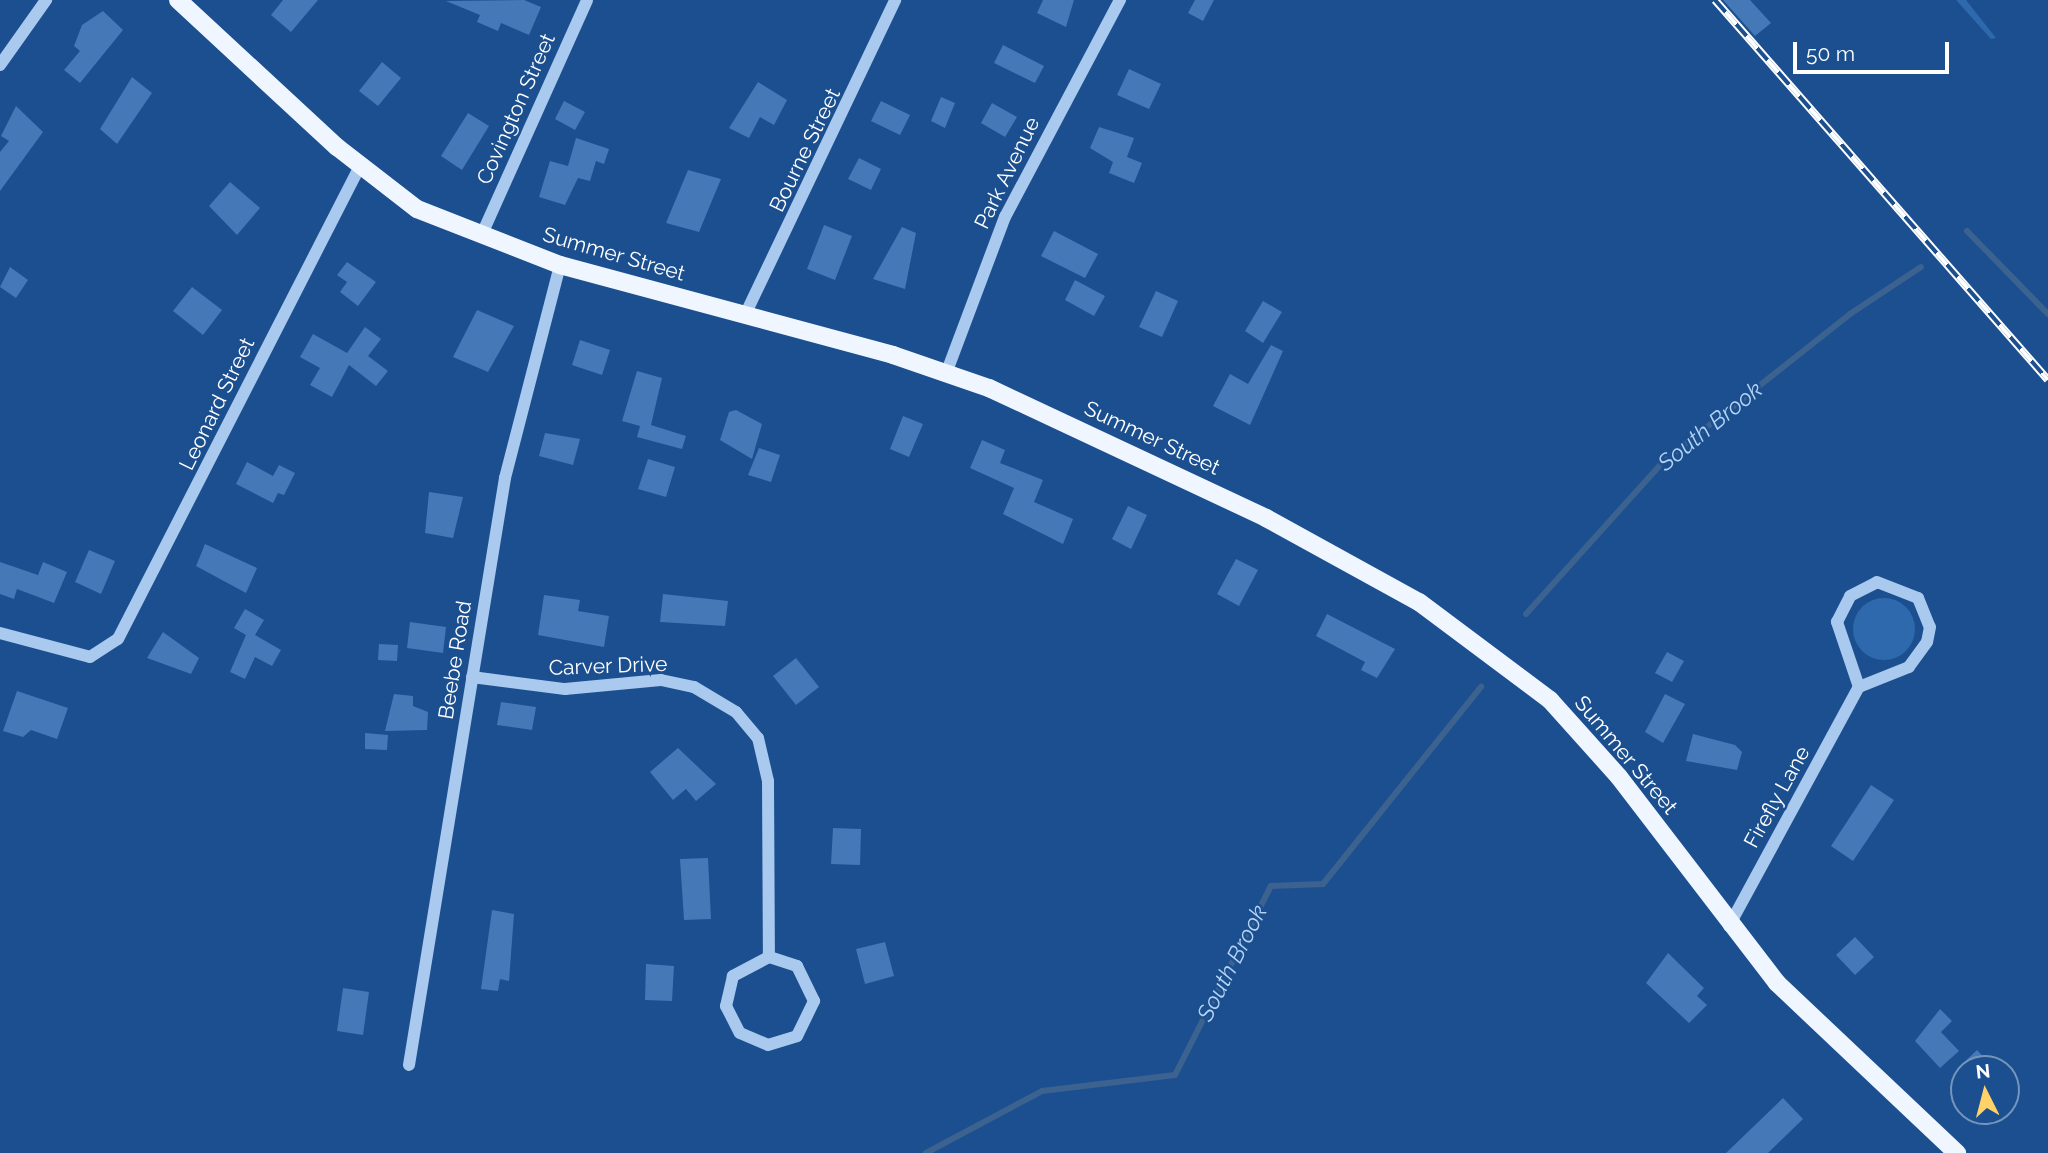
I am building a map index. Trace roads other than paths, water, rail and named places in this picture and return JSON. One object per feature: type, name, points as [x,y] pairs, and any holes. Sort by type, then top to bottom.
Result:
[{"type":"main road","name":"Summer Street","points":[[178,0],[360,166],[417,209],[560,265],[947,371],[1310,540],[1501,658],[1595,749],[1729,926],[1824,1032],[1957,1153]]},
{"type":"street","points":[[0,65],[46,0]]},
{"type":"street","name":"Covington Street","points":[[482,234],[586,0]]},
{"type":"street","name":"Bourne Street","points":[[745,315],[895,0]]},
{"type":"street","name":"Park Avenue","points":[[947,371],[1005,217],[1120,0]]},
{"type":"street","name":"Leonard Street","points":[[0,633],[79,656],[100,654],[118,639],[360,166]]},
{"type":"street","name":"Beebe Road","points":[[409,1065],[514,433],[560,265]]},
{"type":"street","points":[[1877,582],[1906,588],[1926,611],[1927,642],[1909,667],[1859,687],[1837,636],[1842,608],[1877,582]]},
{"type":"street","name":"Carver Drive","points":[[472,677],[565,689],[661,680],[694,687],[736,712],[758,738],[768,781],[769,957]]},
{"type":"street","name":"Firefly Lane","points":[[1729,926],[1859,687]]},
{"type":"street","points":[[769,957],[797,966],[814,1001],[797,1036],[768,1045],[740,1033],[726,1006],[733,976],[769,957]]},
{"type":"waterway","name":"South Brook","points":[[1967,231],[2048,314]]},
{"type":"waterway","name":"South Brook","points":[[1526,614],[1664,461],[1850,314],[1921,267]]},
{"type":"waterway","name":"South Brook","points":[[926,1153],[1042,1091],[1175,1075],[1271,886],[1323,884],[1481,687]]},
{"type":"railway","points":[[1715,0],[2048,380]]}]
